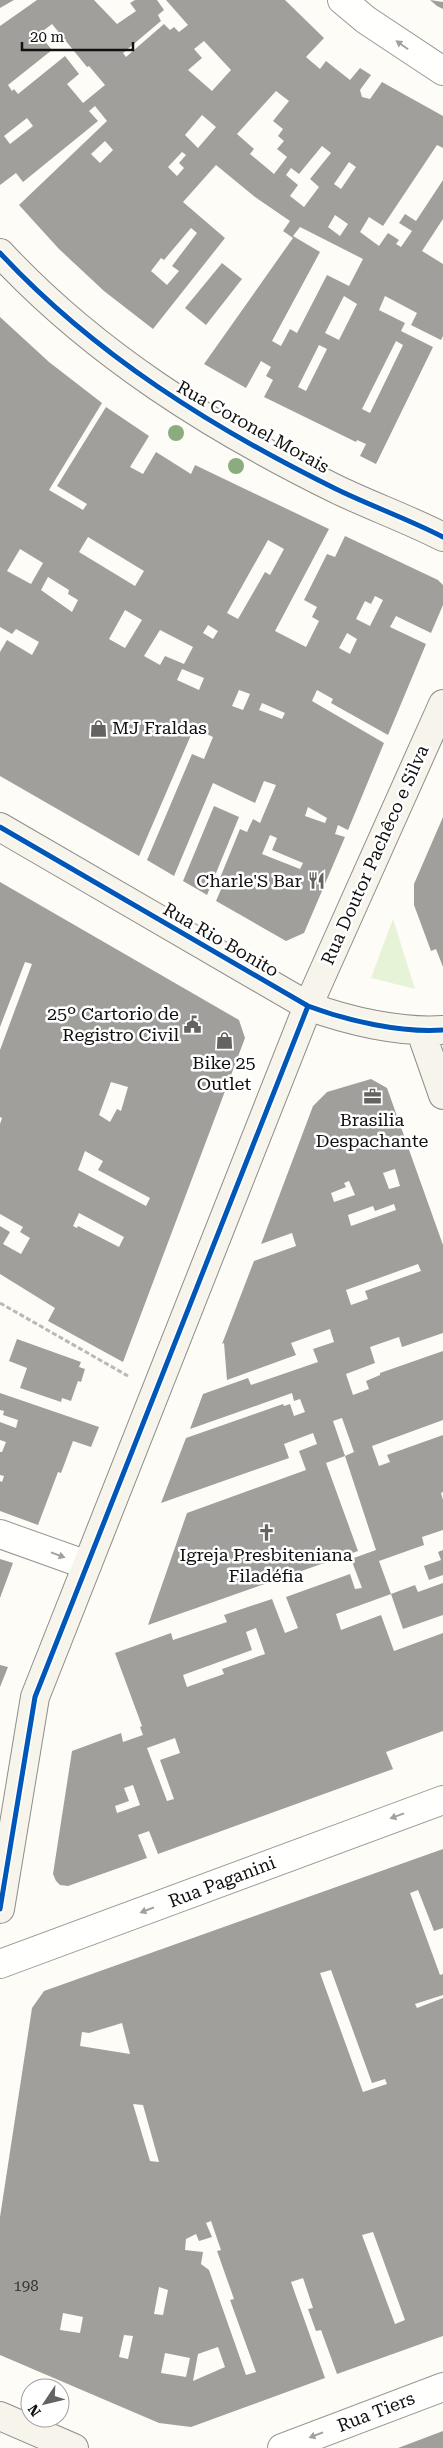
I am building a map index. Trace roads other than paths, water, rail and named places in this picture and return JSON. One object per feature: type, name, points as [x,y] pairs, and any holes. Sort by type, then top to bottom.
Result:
[{"type":"street","points":[[342,0],[366,20],[443,71]]},
{"type":"street","name":"Rua Coronel Morais","points":[[0,253],[79,328],[158,389],[241,440],[337,489],[443,537]]},
{"type":"street","name":"Rua Doutor Pachêco e Silva","points":[[0,1909],[35,1697],[308,1006],[443,704]]},
{"type":"street","name":"Rua Rio Bonito","points":[[0,827],[308,1006],[347,1019],[432,1031]]},
{"type":"street","points":[[432,1031],[443,1095]]},
{"type":"street","points":[[0,1534],[87,1566]]},
{"type":"street","name":"Rua Paganini","points":[[0,1964],[443,1800]]},
{"type":"street","name":"Rua Tiers","points":[[282,2448],[443,2387]]},
{"type":"street","points":[[0,2416],[74,2448]]},
{"type":"place","name":"MJ Fraldas","points":[[98,728]]},
{"type":"place","name":"Charle'S Bar","points":[[316,881]]},
{"type":"place","name":"25º Cartorio de Registro Civil","points":[[193,1024]]},
{"type":"place","name":"Bike 25 Outlet","points":[[224,1040]]},
{"type":"place","name":"Brasilia Despachante","points":[[372,1097]]},
{"type":"place","name":"Igreja Presbiteniana Filadéfia","points":[[266,1532]]}]
